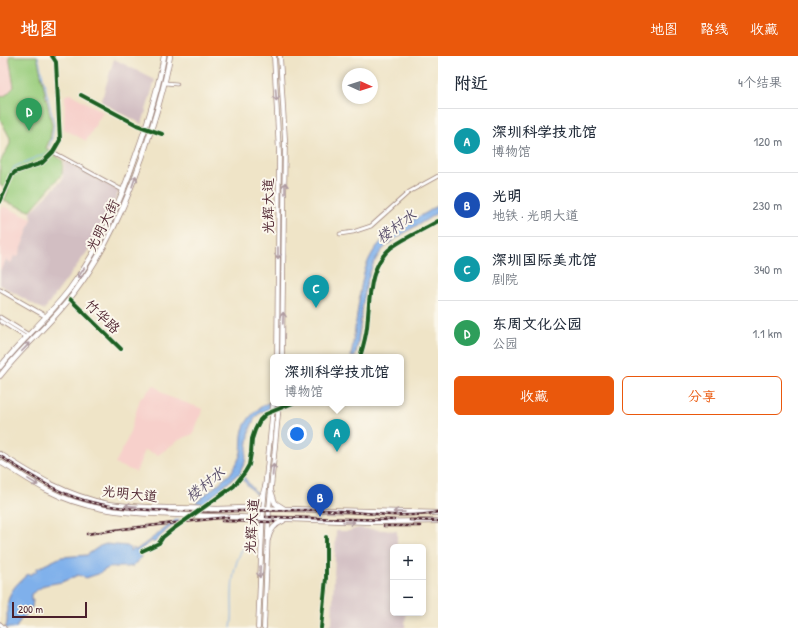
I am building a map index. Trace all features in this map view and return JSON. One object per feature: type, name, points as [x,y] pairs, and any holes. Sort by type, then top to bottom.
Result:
[{"type":"main road","name":"光明大街","points":[[0,367],[47,317],[69,290],[93,255],[112,219],[124,191],[146,129],[159,83],[164,56]]},
{"type":"main road","name":"光明大街","points":[[0,376],[70,299],[95,262],[118,221],[151,131],[165,83],[170,56]]},
{"type":"main road","name":"光辉大道","points":[[274,56],[279,153],[277,354]]},
{"type":"main road","name":"光辉大道","points":[[280,56],[285,146],[282,354]]},
{"type":"main road","name":"光辉大道","points":[[258,628],[262,519],[273,406]]},
{"type":"main road","name":"光辉大道","points":[[264,628],[268,519],[279,406]]},
{"type":"main road","name":"光明大道","points":[[0,454],[62,490],[82,497],[116,505],[170,508],[245,508],[438,513]]},
{"type":"main road","name":"光明大道","points":[[0,462],[47,490],[84,505],[123,512],[177,515]]},
{"type":"main road","points":[[245,508],[259,502],[265,487]]},
{"type":"main road","points":[[271,492],[275,503],[286,510]]},
{"type":"main road","name":"光明大道","points":[[158,514],[289,520],[372,522],[438,521]]},
{"type":"main road","points":[[243,518],[251,520],[257,525],[261,540]]},
{"type":"main road","points":[[268,539],[270,532],[279,522],[289,520]]},
{"type":"street","points":[[0,202],[12,175],[16,172],[42,163],[53,152],[60,140],[56,62],[52,56]]},
{"type":"street","points":[[165,83],[177,84]]},
{"type":"street","points":[[81,95],[137,126],[162,134]]},
{"type":"street","points":[[53,152],[124,191]]},
{"type":"street","points":[[340,234],[353,232],[371,226],[409,192],[438,176]]},
{"type":"street","points":[[361,354],[367,329],[373,279],[376,267],[384,255],[392,247],[438,221]]},
{"type":"street","points":[[0,290],[47,317]]},
{"type":"street","name":"竹华路","points":[[70,299],[121,349]]},
{"type":"street","points":[[0,317],[28,336]]},
{"type":"street","points":[[0,321],[28,336]]},
{"type":"street","points":[[142,552],[160,543],[163,537],[173,529],[222,495],[239,481],[245,472],[250,459],[252,439],[260,420],[266,414],[286,406]]},
{"type":"street","points":[[321,628],[326,578],[326,536]]},
{"type":"shaded area","points":[[0,56],[9,56],[14,87],[6,95],[0,97]]},
{"type":"shaded area","points":[[114,59],[155,80],[142,124],[101,102]]},
{"type":"shaded area","points":[[71,94],[103,112],[86,141],[64,129],[65,95]]},
{"type":"shaded area","points":[[65,161],[119,191],[101,233],[44,310],[0,285],[0,271],[6,260],[11,263],[14,256],[18,257],[32,219],[31,212],[62,180]]},
{"type":"shaded area","points":[[3,206],[32,219],[18,257],[11,263],[5,261],[0,271],[0,212]]},
{"type":"shaded area","points":[[154,385],[167,396],[203,409],[193,434],[179,440],[158,455],[145,450],[136,472],[115,464],[128,438],[140,399]]},
{"type":"shaded area","points":[[358,528],[397,531],[397,544],[390,544],[390,616],[406,616],[405,628],[327,628],[332,623],[336,531],[349,531]]},
{"type":"green space","points":[[9,56],[37,56],[52,125],[50,139],[46,148],[63,161],[62,174],[30,211],[4,201],[8,190],[0,185],[0,162],[10,144],[10,138],[0,119],[0,97],[6,95],[14,87]]},
{"type":"water","points":[[438,205],[438,212],[391,242],[381,252],[373,265],[364,295],[356,354],[351,354],[362,280],[371,255],[376,247],[391,233]]},
{"type":"water","points":[[270,402],[270,406],[276,406],[261,412],[255,418],[250,429],[245,462],[240,472],[257,494],[256,495],[238,474],[206,502],[169,528],[154,543],[152,541],[140,550],[141,557],[133,566],[110,567],[98,574],[86,578],[78,575],[62,582],[45,585],[31,594],[31,601],[33,600],[32,607],[23,618],[22,617],[16,628],[5,628],[7,622],[7,605],[12,590],[28,574],[29,575],[37,571],[36,569],[61,557],[87,555],[100,546],[106,544],[127,546],[130,548],[130,551],[133,548],[136,550],[162,531],[230,474],[240,455],[242,433],[245,425],[251,416],[263,405]]},
{"type":"pier","points":[[191,503],[207,504],[185,520],[172,519]]},
{"type":"waterway","points":[[11,174],[14,167],[44,154],[49,147],[52,138],[54,124],[38,56]]},
{"type":"waterway","points":[[231,628],[234,573],[243,549],[254,534]]},
{"type":"railway","points":[[0,456],[64,493],[102,505],[151,510],[193,512],[320,510],[395,515],[438,512]]},
{"type":"railway","points":[[87,534],[228,517]]},
{"type":"railway","points":[[266,517],[394,520]]},
{"type":"railway","points":[[410,520],[438,521]]},
{"type":"railway","points":[[222,521],[274,522]]},
{"type":"railway","points":[[384,526],[420,526]]},
{"type":"cycle path","points":[[0,202],[12,175],[15,172],[42,163],[53,152],[60,140],[56,62],[52,56]]},
{"type":"cycle path","points":[[81,95],[137,125],[162,134]]},
{"type":"cycle path","points":[[361,354],[367,331],[370,295],[374,273],[378,263],[384,254],[392,247],[438,221]]},
{"type":"cycle path","points":[[70,299],[121,349]]},
{"type":"cycle path","points":[[142,551],[159,543],[163,537],[173,529],[234,486],[249,465],[252,439],[260,420],[266,414],[286,406]]},
{"type":"cycle path","points":[[321,628],[326,578],[326,537]]},
{"type":"place","name":"东周文化公园","points":[[29,131]]},
{"type":"place","name":"深圳国际美术馆","points":[[316,308]]},
{"type":"place","name":"深圳科学技术馆","points":[[337,452]]},
{"type":"place","name":"光明","points":[[320,517]]},
{"type":"water label","name":"楼村水","points":[[396,226]]},
{"type":"water label","name":"楼村水","points":[[205,484]]}]
